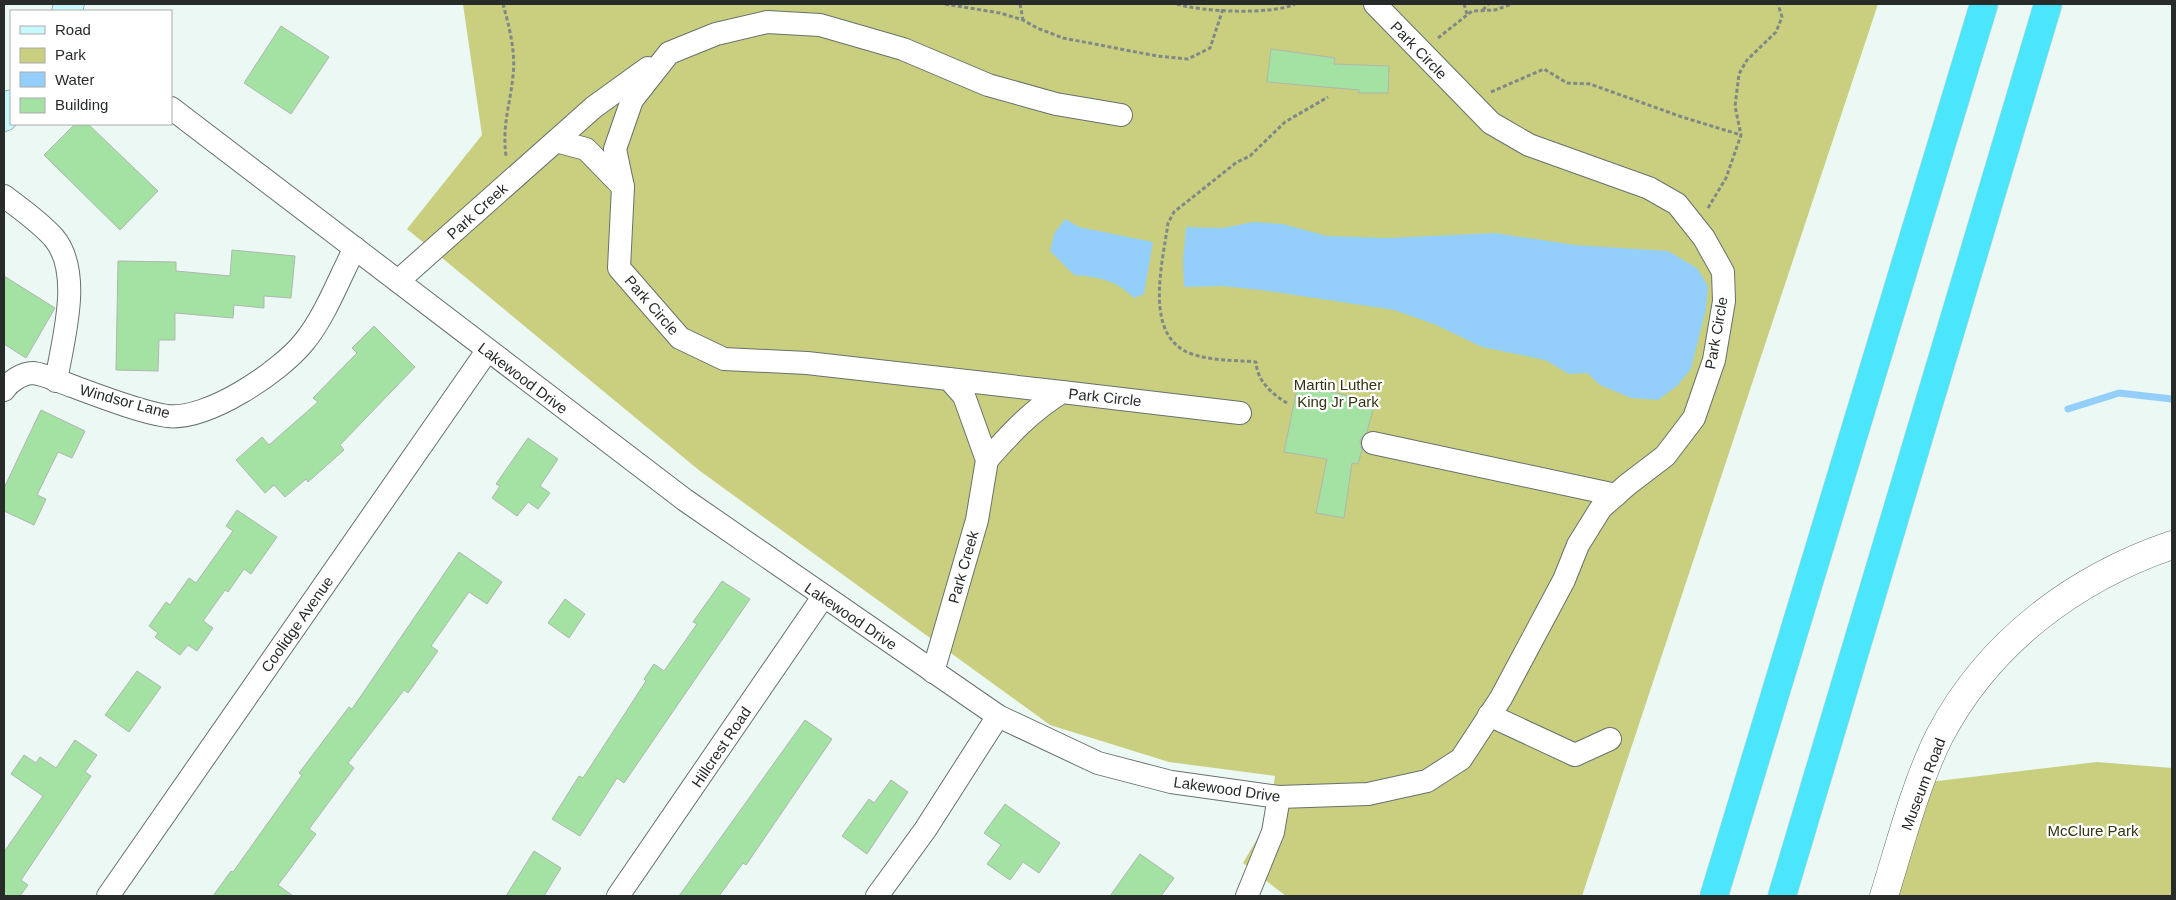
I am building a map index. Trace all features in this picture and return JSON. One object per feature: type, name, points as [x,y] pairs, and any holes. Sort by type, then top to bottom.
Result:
[{"type":"highway","points":[[1714,896],[1984,4]]},
{"type":"highway","points":[[1782,896],[2048,4]]},
{"type":"main road","points":[[4,117],[10,106]]},
{"type":"street","name":"Park Circle","points":[[1375,4],[1491,123],[1529,145],[1649,188],[1677,204],[1704,238],[1723,272],[1724,301],[1714,360],[1694,418],[1665,456],[1601,508],[1578,545],[1564,580],[1490,715]]},
{"type":"street","name":"Park Circle","points":[[949,379],[807,363],[724,359],[680,338],[619,268],[623,187],[615,149],[632,100],[669,53],[716,34],[767,22],[820,26],[903,49],[988,85],[1056,104],[1121,114]]},
{"type":"street","name":"Park Creek","points":[[398,281],[594,107],[669,53]]},
{"type":"street","name":"Lakewood Drive","points":[[172,109],[487,351],[685,500],[998,716],[1098,763],[1172,782],[1279,798],[1368,794],[1427,781],[1461,759],[1490,715]]},
{"type":"street","points":[[556,141],[586,149],[623,187]]},
{"type":"street","points":[[4,196],[54,238],[64,254],[69,269],[70,286],[56,380]]},
{"type":"street","name":"Windsor Lane","points":[[4,390],[19,377],[32,373],[104,398],[168,416],[198,412],[236,394],[275,369],[304,342],[321,314],[355,248]]},
{"type":"street","name":"Coolidge Avenue","points":[[108,896],[487,351]]},
{"type":"street","points":[[949,379],[1062,392]]},
{"type":"street","points":[[949,379],[964,396],[987,460]]},
{"type":"street","name":"Park Circle","points":[[987,460],[1017,425],[1041,405],[1062,392],[1240,413]]},
{"type":"street","points":[[1372,443],[1616,494]]},
{"type":"street","name":"Park Creek","points":[[933,672],[977,520],[987,460]]},
{"type":"street","name":"Museum Road","points":[[1884,896],[1914,802],[1940,735],[1979,675],[2029,623],[2089,582],[2141,556],[2172,545]]},
{"type":"street","name":"Hillcrest Road","points":[[618,896],[823,597]]},
{"type":"street","points":[[1490,715],[1575,755],[1610,739]]},
{"type":"street","points":[[877,896],[926,830],[998,716]]},
{"type":"street","points":[[1247,896],[1273,832],[1279,798]]},
{"type":"path","points":[[503,4],[510,30],[514,75],[505,112],[504,141],[511,181]]},
{"type":"path","points":[[945,4],[1000,13],[1023,20],[1037,28],[1063,38],[1157,56],[1188,59],[1210,48],[1223,9]]},
{"type":"path","points":[[1020,4],[1023,20]]},
{"type":"path","points":[[1177,4],[1188,8],[1284,10],[1295,4]]},
{"type":"path","points":[[1464,4],[1467,14]]},
{"type":"path","points":[[1482,10],[1488,4]]},
{"type":"path","points":[[1422,53],[1472,11],[1495,10],[1512,4]]},
{"type":"path","points":[[1704,238],[1708,204],[1726,178],[1741,135],[1735,106],[1738,74],[1747,60],[1776,32],[1782,17],[1778,4]]},
{"type":"path","points":[[1468,101],[1544,70],[1567,83],[1590,84],[1682,117],[1741,135]]},
{"type":"path","points":[[1287,404],[1269,390],[1256,372],[1256,362],[1221,361],[1190,354],[1169,337],[1162,325],[1159,308],[1168,223],[1174,212],[1238,162],[1250,156],[1285,122],[1328,97]]},
{"type":"green space","name":"Martin Luther King Jr Park","points":[[463,4],[1878,4],[1582,896],[1286,896],[1243,863],[1269,819],[1275,776],[1169,762],[1050,725],[700,471],[407,229],[482,135]]},
{"type":"green space","name":"McClure Park","points":[[2097,762],[2172,768],[2172,896],[1888,896],[1921,783]]},
{"type":"water","points":[[1065,219],[1079,227],[1153,242],[1144,294],[1134,298],[1120,287],[1106,280],[1074,275],[1050,251],[1054,234]]},
{"type":"water","points":[[1253,222],[1283,224],[1327,236],[1387,238],[1495,233],[1575,245],[1668,251],[1697,268],[1708,286],[1706,309],[1691,369],[1677,386],[1658,400],[1631,398],[1600,385],[1587,373],[1569,374],[1545,360],[1482,347],[1436,325],[1394,310],[1261,290],[1221,286],[1184,287],[1183,261],[1186,227],[1223,228]]},
{"type":"building","points":[[281,26],[329,57],[291,114],[244,83]]},
{"type":"building","points":[[1271,49],[1335,58],[1334,64],[1389,66],[1388,93],[1359,93],[1359,90],[1267,82]]},
{"type":"building","points":[[74,125],[89,125],[158,191],[120,230],[44,155]]},
{"type":"building","points":[[232,250],[295,256],[291,298],[264,296],[264,308],[234,305],[233,318],[175,313],[175,340],[159,340],[158,371],[116,370],[118,261],[176,262],[176,271],[230,276]]},
{"type":"building","points":[[4,276],[55,308],[26,358],[4,344]]},
{"type":"building","points":[[374,326],[415,367],[340,445],[344,450],[308,482],[306,479],[285,497],[274,485],[265,493],[236,460],[262,437],[269,445],[318,402],[313,398],[357,353],[352,348]]},
{"type":"building","points":[[1298,384],[1375,402],[1367,432],[1360,440],[1362,450],[1358,464],[1352,463],[1344,518],[1316,513],[1327,459],[1284,452]]},
{"type":"building","points":[[41,410],[85,431],[72,458],[58,452],[37,495],[46,499],[34,525],[4,511],[4,488]]},
{"type":"building","points":[[528,438],[558,459],[540,486],[550,493],[538,509],[528,502],[517,516],[492,498],[500,486],[496,484]]},
{"type":"building","points":[[237,510],[277,537],[251,574],[244,569],[228,592],[225,590],[203,621],[213,628],[197,651],[188,645],[180,655],[155,637],[158,633],[149,626],[166,602],[170,605],[189,578],[196,583],[233,531],[226,526]]},
{"type":"building","points":[[459,552],[502,582],[487,604],[469,592],[431,646],[438,651],[408,693],[404,690],[348,763],[354,768],[309,829],[316,834],[278,885],[293,896],[213,896],[231,871],[233,872],[302,775],[299,773],[349,707],[352,709]]},
{"type":"building","points":[[722,581],[750,599],[624,783],[617,778],[580,836],[552,819],[579,776],[583,778],[646,681],[644,679],[654,664],[664,671],[697,624],[693,622]]},
{"type":"building","points":[[565,599],[585,614],[569,638],[548,623]]},
{"type":"building","points":[[137,671],[161,687],[129,732],[105,715]]},
{"type":"building","points":[[805,720],[832,739],[746,865],[743,863],[719,896],[679,896]]},
{"type":"building","points":[[75,740],[97,755],[85,772],[91,776],[21,880],[28,885],[20,896],[4,896],[4,852],[43,796],[11,774],[24,755],[36,763],[40,757],[56,768]]},
{"type":"building","points":[[891,780],[908,792],[867,854],[842,836],[869,799],[874,803]]},
{"type":"building","points":[[1005,804],[1060,843],[1039,873],[1023,862],[1010,880],[987,864],[1001,845],[984,833]]},
{"type":"building","points":[[534,851],[561,868],[544,896],[506,896]]},
{"type":"building","points":[[1140,854],[1174,878],[1161,896],[1110,896]]},
{"type":"waterway","points":[[2068,409],[2119,393],[2172,399]]}]
